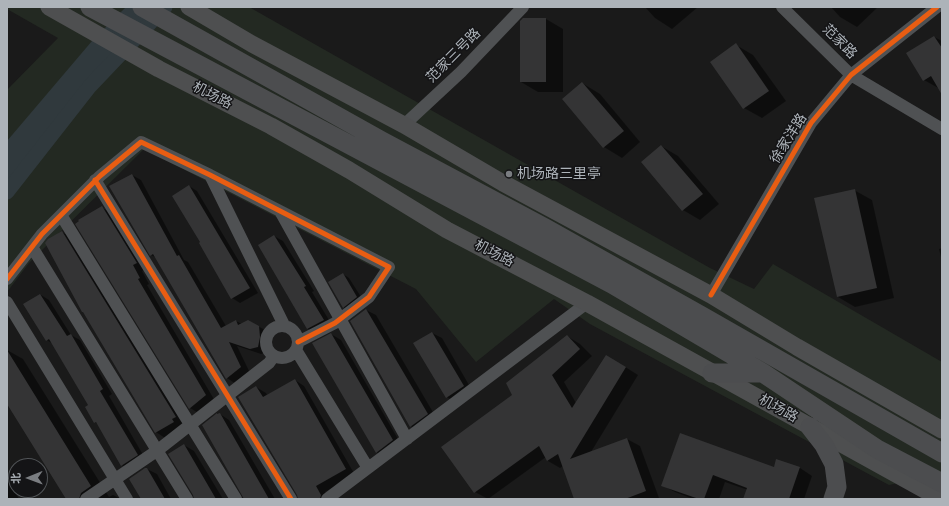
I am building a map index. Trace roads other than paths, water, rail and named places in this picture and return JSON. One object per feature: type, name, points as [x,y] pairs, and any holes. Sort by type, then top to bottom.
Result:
[{"type":"main road","name":"机场路","points":[[49,7],[159,69],[271,126],[349,170],[447,230],[587,303],[941,499]]},
{"type":"main road","name":"机场路","points":[[90,7],[612,284],[763,373],[877,449],[942,483]]},
{"type":"main road","points":[[142,7],[382,141],[552,232],[942,453]]},
{"type":"main road","points":[[191,8],[252,44],[404,125],[503,182],[711,295],[797,347],[942,430]]},
{"type":"main road","points":[[712,373],[763,373]]},
{"type":"main road","points":[[810,427],[824,445],[834,464],[837,487],[833,499]]},
{"type":"street","name":"范家三号路","points":[[404,125],[461,72],[523,7]]},
{"type":"street","name":"范家路","points":[[782,7],[851,75],[942,129]]},
{"type":"street","name":"徐家洋路","points":[[711,295],[812,123],[851,75],[937,7]]},
{"type":"street","points":[[7,279],[42,234],[95,180],[141,142],[210,175],[389,267],[369,297],[340,319],[297,346],[289,357],[278,358],[269,353],[266,348],[266,336],[273,328],[284,325]]},
{"type":"street","points":[[210,175],[284,325],[294,330],[297,335],[297,346],[368,468]]},
{"type":"street","points":[[95,180],[291,499]]},
{"type":"street","points":[[280,211],[407,439]]},
{"type":"street","points":[[61,215],[236,499]]},
{"type":"street","points":[[32,247],[187,499]]},
{"type":"street","points":[[7,302],[127,499]]},
{"type":"street","points":[[327,499],[587,303]]},
{"type":"street","points":[[86,499],[158,450],[269,363],[274,356]]},
{"type":"waterway","points":[[7,192],[90,86],[165,7]]},
{"type":"place","name":"机场路三里亭","points":[[509,174]]}]
